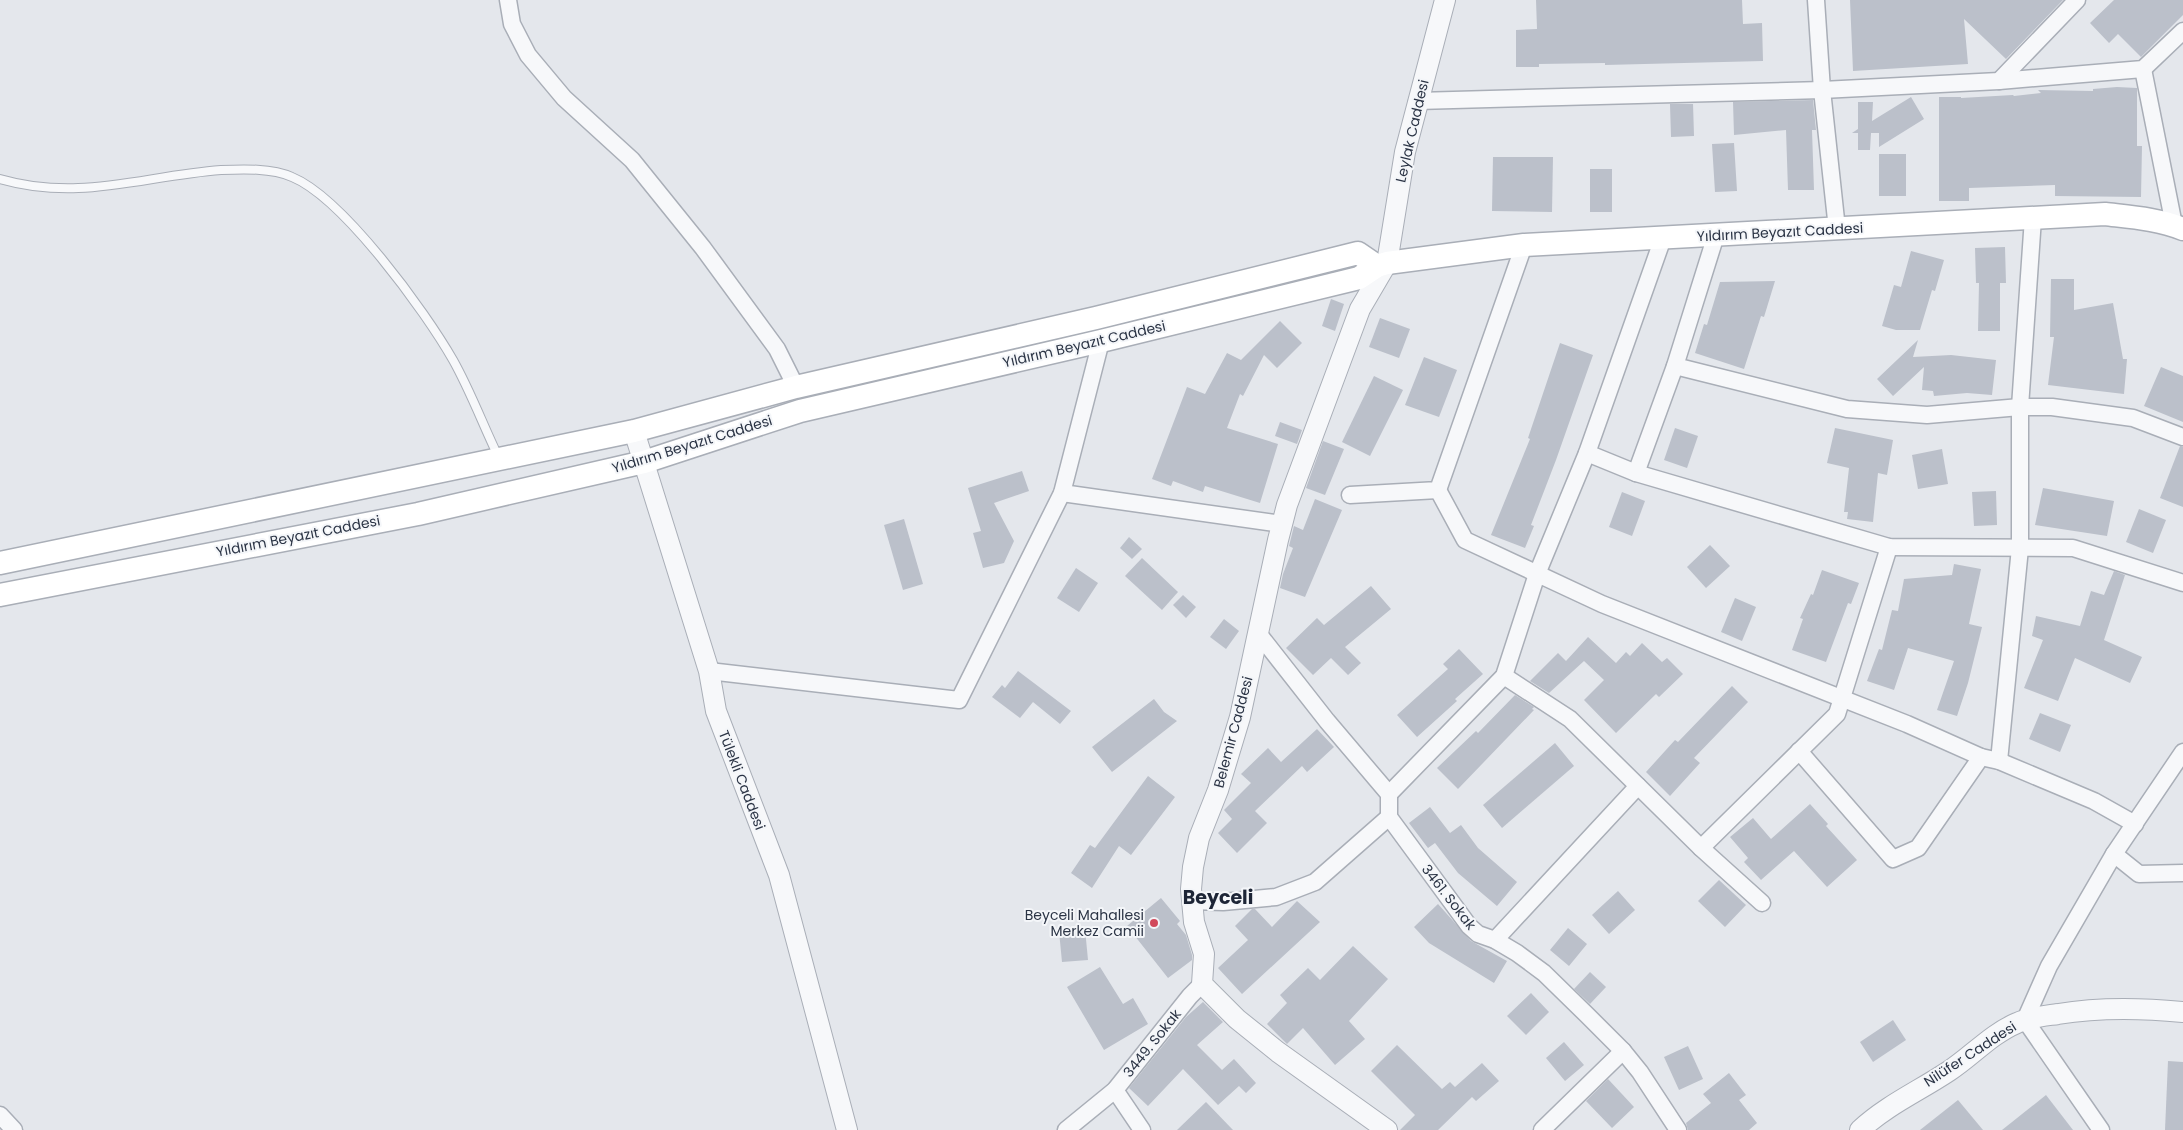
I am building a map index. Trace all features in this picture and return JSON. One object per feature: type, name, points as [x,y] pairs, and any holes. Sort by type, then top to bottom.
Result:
[{"type":"main road","name":"Yıldırım Beyazıt Caddesi","points":[[0,595],[418,514],[644,462],[800,411],[1102,341],[1359,278],[1382,264],[1524,246],[2105,214],[2180,224]]},
{"type":"main road","name":"Yıldırım Beyazıt Caddesi","points":[[0,563],[634,431],[796,387],[1096,318],[1358,253],[1382,264]]},
{"type":"street","points":[[508,0],[512,24],[528,55],[564,98],[632,160],[703,248],[778,349],[796,387]]},
{"type":"street","name":"Leylak Caddesi","points":[[1382,264],[1417,101],[1445,0]]},
{"type":"street","points":[[1816,0],[1822,90],[1837,229]]},
{"type":"street","points":[[1999,81],[2077,0]]},
{"type":"street","points":[[1417,101],[1822,90],[1999,81],[2143,69],[2183,31]]},
{"type":"street","points":[[2143,69],[2180,224]]},
{"type":"street","points":[[1999,761],[2020,548],[2020,407],[2033,218]]},
{"type":"street","points":[[1636,473],[1675,366],[1716,235]]},
{"type":"street","points":[[1390,794],[1504,676],[1538,574],[1587,454],[1663,238]]},
{"type":"street","points":[[1524,246],[1438,490],[1465,540],[1602,604],[1981,757],[1999,761],[2094,801],[2135,824]]},
{"type":"street","name":"Belemir Caddesi","points":[[1202,984],[1204,954],[1194,922],[1191,901],[1193,867],[1200,838],[1230,753],[1282,524],[1300,468],[1360,309],[1382,264]]},
{"type":"street","points":[[709,671],[959,700],[1062,492],[1102,341]]},
{"type":"street","points":[[1675,366],[1847,409],[1927,415],[2020,407],[2052,407],[2133,418],[2183,436]]},
{"type":"street","name":"Tülekli Caddesi","points":[[634,431],[709,671],[716,711],[779,875],[847,1130]]},
{"type":"street","points":[[1587,454],[1636,473],[1888,547],[2073,548],[2183,583]]},
{"type":"street","points":[[1350,495],[1438,490]]},
{"type":"street","points":[[1062,492],[1282,524]]},
{"type":"street","points":[[1701,848],[1836,714],[1888,547]]},
{"type":"street","points":[[1191,901],[1223,902],[1276,897],[1315,882],[1390,817],[1390,794],[1327,721],[1258,633]]},
{"type":"street","points":[[1504,676],[1570,719],[1701,848],[1762,903]]},
{"type":"street","points":[[1799,751],[1893,859],[1918,848],[1981,757]]},
{"type":"street","points":[[2101,1130],[2025,1020],[2049,966],[2114,854],[2183,752]]},
{"type":"street","points":[[1495,940],[1638,786]]},
{"type":"street","name":"3461. Sokak","points":[[1390,817],[1469,926],[1478,934],[1495,940],[1517,953],[1544,973],[1622,1051],[1640,1072],[1678,1130]]},
{"type":"street","points":[[2114,854],[2139,874],[2183,873]]},
{"type":"street","points":[[1202,984],[1237,1019],[1278,1052],[1387,1130]]},
{"type":"street","name":"3449. Sokak","points":[[1142,1130],[1115,1090],[1190,996],[1202,984]]},
{"type":"street","name":"Nilüfer Caddesi","points":[[1860,1130],[1891,1105],[1958,1065],[2002,1031],[2025,1020],[2084,1010],[2120,1008],[2183,1012]]},
{"type":"street","points":[[1542,1130],[1622,1051]]},
{"type":"street","points":[[1066,1130],[1115,1090]]},
{"type":"street","points":[[0,1115],[14,1130]]},
{"type":"lane","points":[[0,179],[26,187],[57,190],[105,188],[222,170],[241,170],[270,171],[290,176],[308,184],[361,234],[432,325],[454,362],[499,460]]},
{"type":"building","points":[[1536,0],[1742,0],[1743,24],[1762,23],[1763,61],[1605,65],[1605,63],[1539,64],[1539,67],[1516,67],[1516,30],[1537,29]]},
{"type":"building","points":[[1850,0],[2063,0],[2006,59],[1964,19],[1968,64],[1853,71]]},
{"type":"building","points":[[2114,0],[2183,0],[2183,15],[2141,57],[2118,34],[2109,43],[2090,23]]},
{"type":"building","points":[[2137,88],[2137,146],[2142,146],[2141,197],[2055,196],[2055,185],[1969,188],[1969,201],[1939,201],[1939,97],[2014,96],[2041,93],[2038,90],[2093,91],[2093,89]]},
{"type":"building","points":[[1911,97],[1924,119],[1879,147],[1879,133],[1871,133],[1870,150],[1858,150],[1858,133],[1852,133],[1858,129],[1858,102],[1873,102],[1872,121]]},
{"type":"building","points":[[1813,100],[1816,130],[1812,130],[1814,190],[1788,190],[1786,130],[1734,135],[1733,102]]},
{"type":"building","points":[[1670,104],[1693,104],[1694,136],[1671,137]]},
{"type":"building","points":[[1734,143],[1737,191],[1715,192],[1712,144]]},
{"type":"building","points":[[1879,154],[1906,154],[1906,196],[1879,196]]},
{"type":"building","points":[[1493,157],[1553,157],[1552,212],[1492,211]]},
{"type":"building","points":[[1590,169],[1612,169],[1612,212],[1590,212]]},
{"type":"building","points":[[2005,247],[2006,283],[2000,283],[2000,331],[1978,331],[1979,283],[1976,283],[1975,248]]},
{"type":"building","points":[[1911,251],[1944,260],[1935,291],[1932,290],[1920,330],[1896,330],[1882,326],[1894,285],[1901,287]]},
{"type":"building","points":[[2051,279],[2074,279],[2074,310],[2113,303],[2123,359],[2127,359],[2124,394],[2048,385],[2054,337],[2050,337]]},
{"type":"building","points":[[1775,281],[1764,317],[1761,316],[1744,369],[1695,353],[1704,324],[1707,325],[1720,282]]},
{"type":"building","points":[[1331,299],[1344,304],[1335,331],[1322,326]]},
{"type":"building","points":[[1380,318],[1410,329],[1399,358],[1369,347]]},
{"type":"building","points":[[1280,321],[1302,343],[1277,368],[1264,355],[1243,396],[1240,394],[1227,428],[1278,444],[1260,503],[1205,486],[1203,492],[1173,481],[1171,486],[1152,479],[1187,387],[1205,394],[1227,353],[1241,360]]},
{"type":"building","points":[[1918,340],[1913,357],[1951,355],[1996,360],[1992,395],[1967,393],[1934,396],[1933,391],[1922,390],[1924,367],[1893,396],[1877,379]]},
{"type":"building","points":[[1560,343],[1593,355],[1531,525],[1534,526],[1525,548],[1491,535],[1530,439],[1528,438]]},
{"type":"building","points":[[1424,357],[1457,370],[1439,417],[1405,405]]},
{"type":"building","points":[[2161,367],[2183,376],[2183,422],[2144,406]]},
{"type":"building","points":[[1374,376],[1403,390],[1370,456],[1342,442]]},
{"type":"building","points":[[1280,422],[1302,430],[1297,444],[1275,436]]},
{"type":"building","points":[[1675,428],[1698,436],[1687,468],[1664,460]]},
{"type":"building","points":[[1835,428],[1893,440],[1887,475],[1878,473],[1873,522],[1847,519],[1848,512],[1844,512],[1849,468],[1827,463]]},
{"type":"building","points":[[1323,441],[1344,449],[1325,495],[1306,488]]},
{"type":"building","points":[[2180,446],[2183,447],[2183,507],[2160,498]]},
{"type":"building","points":[[1942,449],[1948,484],[1918,489],[1912,455]]},
{"type":"building","points":[[1022,471],[1029,491],[994,503],[1014,541],[1004,563],[983,568],[973,533],[981,531],[968,488]]},
{"type":"building","points":[[2043,488],[2114,501],[2107,536],[2035,525]]},
{"type":"building","points":[[1996,491],[1997,525],[1974,526],[1972,492]]},
{"type":"building","points":[[1622,492],[1645,501],[1632,536],[1609,527]]},
{"type":"building","points":[[1315,499],[1342,510],[1305,597],[1280,588],[1293,548],[1289,546],[1294,526],[1303,530]]},
{"type":"building","points":[[2139,509],[2166,520],[2153,553],[2126,542]]},
{"type":"building","points":[[904,519],[923,584],[903,590],[884,525]]},
{"type":"building","points":[[1129,537],[1142,549],[1132,559],[1120,548]]},
{"type":"building","points":[[1710,545],[1730,566],[1706,588],[1687,567]]},
{"type":"building","points":[[1142,558],[1178,592],[1162,610],[1125,576]]},
{"type":"building","points":[[1954,564],[1981,569],[1969,624],[1982,627],[1968,683],[1957,716],[1937,710],[1954,661],[1908,648],[1894,690],[1867,681],[1879,649],[1882,650],[1892,610],[1898,611],[1904,579],[1952,575]]},
{"type":"building","points":[[1076,568],[1098,583],[1079,612],[1057,598]]},
{"type":"building","points":[[1822,570],[1859,583],[1851,604],[1848,603],[1826,662],[1792,650],[1803,619],[1800,618],[1811,594],[1813,595]]},
{"type":"building","points":[[2114,571],[2125,575],[2104,640],[2142,657],[2130,683],[2075,658],[2058,701],[2024,688],[2043,640],[2032,636],[2036,616],[2080,626],[2091,591],[2104,595]]},
{"type":"building","points":[[1371,586],[1391,609],[1345,647],[1361,663],[1348,675],[1331,658],[1313,675],[1286,648],[1317,618],[1324,625]]},
{"type":"building","points":[[1183,595],[1196,607],[1186,618],[1173,605]]},
{"type":"building","points":[[1735,598],[1756,607],[1742,641],[1721,632]]},
{"type":"building","points":[[1224,619],[1239,631],[1226,649],[1210,637]]},
{"type":"building","points":[[1588,637],[1616,663],[1626,652],[1630,656],[1642,643],[1662,662],[1667,658],[1683,674],[1659,697],[1656,694],[1616,733],[1584,700],[1604,680],[1584,661],[1549,693],[1530,681],[1558,653],[1566,661]]},
{"type":"building","points":[[1459,649],[1483,674],[1455,699],[1457,701],[1417,737],[1397,715],[1448,669],[1443,664]]},
{"type":"building","points":[[1018,671],[1071,711],[1060,724],[1033,702],[1020,718],[992,697],[1002,685],[1005,688]]},
{"type":"building","points":[[1732,686],[1748,702],[1694,758],[1700,763],[1670,796],[1646,772],[1675,740],[1678,742]]},
{"type":"building","points":[[1515,695],[1534,707],[1532,709],[1534,710],[1458,789],[1437,768],[1476,731],[1478,733]]},
{"type":"building","points":[[1154,699],[1164,712],[1177,721],[1112,772],[1092,747]]},
{"type":"building","points":[[2040,713],[2071,725],[2060,752],[2029,739]]},
{"type":"building","points":[[1317,729],[1334,747],[1307,772],[1302,766],[1255,811],[1267,823],[1237,853],[1218,833],[1232,819],[1224,810],[1251,783],[1241,774],[1268,748],[1281,762]]},
{"type":"building","points":[[1555,743],[1574,766],[1502,828],[1483,805]]},
{"type":"building","points":[[1148,776],[1175,797],[1131,855],[1119,846],[1092,888],[1071,873],[1090,845],[1095,848]]},
{"type":"building","points":[[1810,804],[1828,824],[1826,826],[1857,860],[1827,887],[1794,851],[1761,880],[1744,862],[1748,858],[1730,837],[1753,818],[1771,839]]},
{"type":"building","points":[[1430,807],[1450,833],[1461,825],[1478,848],[1517,882],[1497,906],[1458,873],[1435,843],[1428,848],[1409,823]]},
{"type":"building","points":[[1719,880],[1746,905],[1725,927],[1698,901]]},
{"type":"building","points":[[1618,891],[1635,910],[1609,934],[1592,915]]},
{"type":"building","points":[[1161,898],[1180,921],[1177,924],[1186,935],[1192,955],[1192,960],[1168,978],[1127,926]]},
{"type":"building","points":[[1297,901],[1320,922],[1242,994],[1218,968],[1248,940],[1235,926],[1252,909],[1255,909],[1272,927]]},
{"type":"building","points":[[1438,904],[1471,941],[1507,961],[1494,983],[1429,943],[1414,927]]},
{"type":"building","points":[[1568,928],[1587,944],[1569,966],[1550,950]]},
{"type":"building","points":[[1085,929],[1088,960],[1062,962],[1059,931]]},
{"type":"building","points":[[1353,946],[1388,979],[1349,1021],[1365,1039],[1335,1065],[1303,1028],[1287,1044],[1267,1024],[1287,1003],[1280,995],[1308,968],[1320,980]]},
{"type":"building","points":[[1100,967],[1123,1004],[1133,998],[1148,1024],[1104,1050],[1067,987]]},
{"type":"building","points":[[1590,972],[1606,987],[1590,1004],[1574,989]]},
{"type":"building","points":[[1531,993],[1549,1012],[1526,1035],[1507,1016]]},
{"type":"building","points":[[1203,1002],[1223,1022],[1197,1045],[1222,1070],[1234,1059],[1256,1083],[1246,1093],[1239,1086],[1218,1105],[1183,1069],[1148,1106],[1129,1088],[1186,1017]]},
{"type":"building","points":[[1893,1020],[1906,1040],[1873,1062],[1860,1042]]},
{"type":"building","points":[[1564,1042],[1584,1065],[1565,1081],[1546,1058]]},
{"type":"building","points":[[1397,1045],[1442,1089],[1450,1082],[1455,1087],[1482,1063],[1499,1081],[1476,1101],[1472,1097],[1438,1130],[1400,1130],[1415,1115],[1371,1071]]},
{"type":"building","points":[[1688,1046],[1703,1079],[1679,1090],[1664,1057]]},
{"type":"building","points":[[2168,1061],[2183,1062],[2183,1130],[2165,1130]]},
{"type":"building","points":[[1729,1073],[1746,1095],[1739,1100],[1757,1123],[1749,1130],[1688,1130],[1686,1123],[1711,1103],[1703,1094]]},
{"type":"building","points":[[1608,1079],[1634,1107],[1612,1128],[1586,1101]]},
{"type":"building","points":[[2046,1095],[2073,1130],[2002,1130]]},
{"type":"building","points":[[1958,1100],[1983,1130],[1920,1130]]},
{"type":"building","points":[[1206,1102],[1233,1130],[1177,1130]]},
{"type":"place","name":"Beyceli Mahallesi Merkez Camii","points":[[1154,923]]},
{"type":"district","name":"Beyceli","points":[[1218,897]]}]
